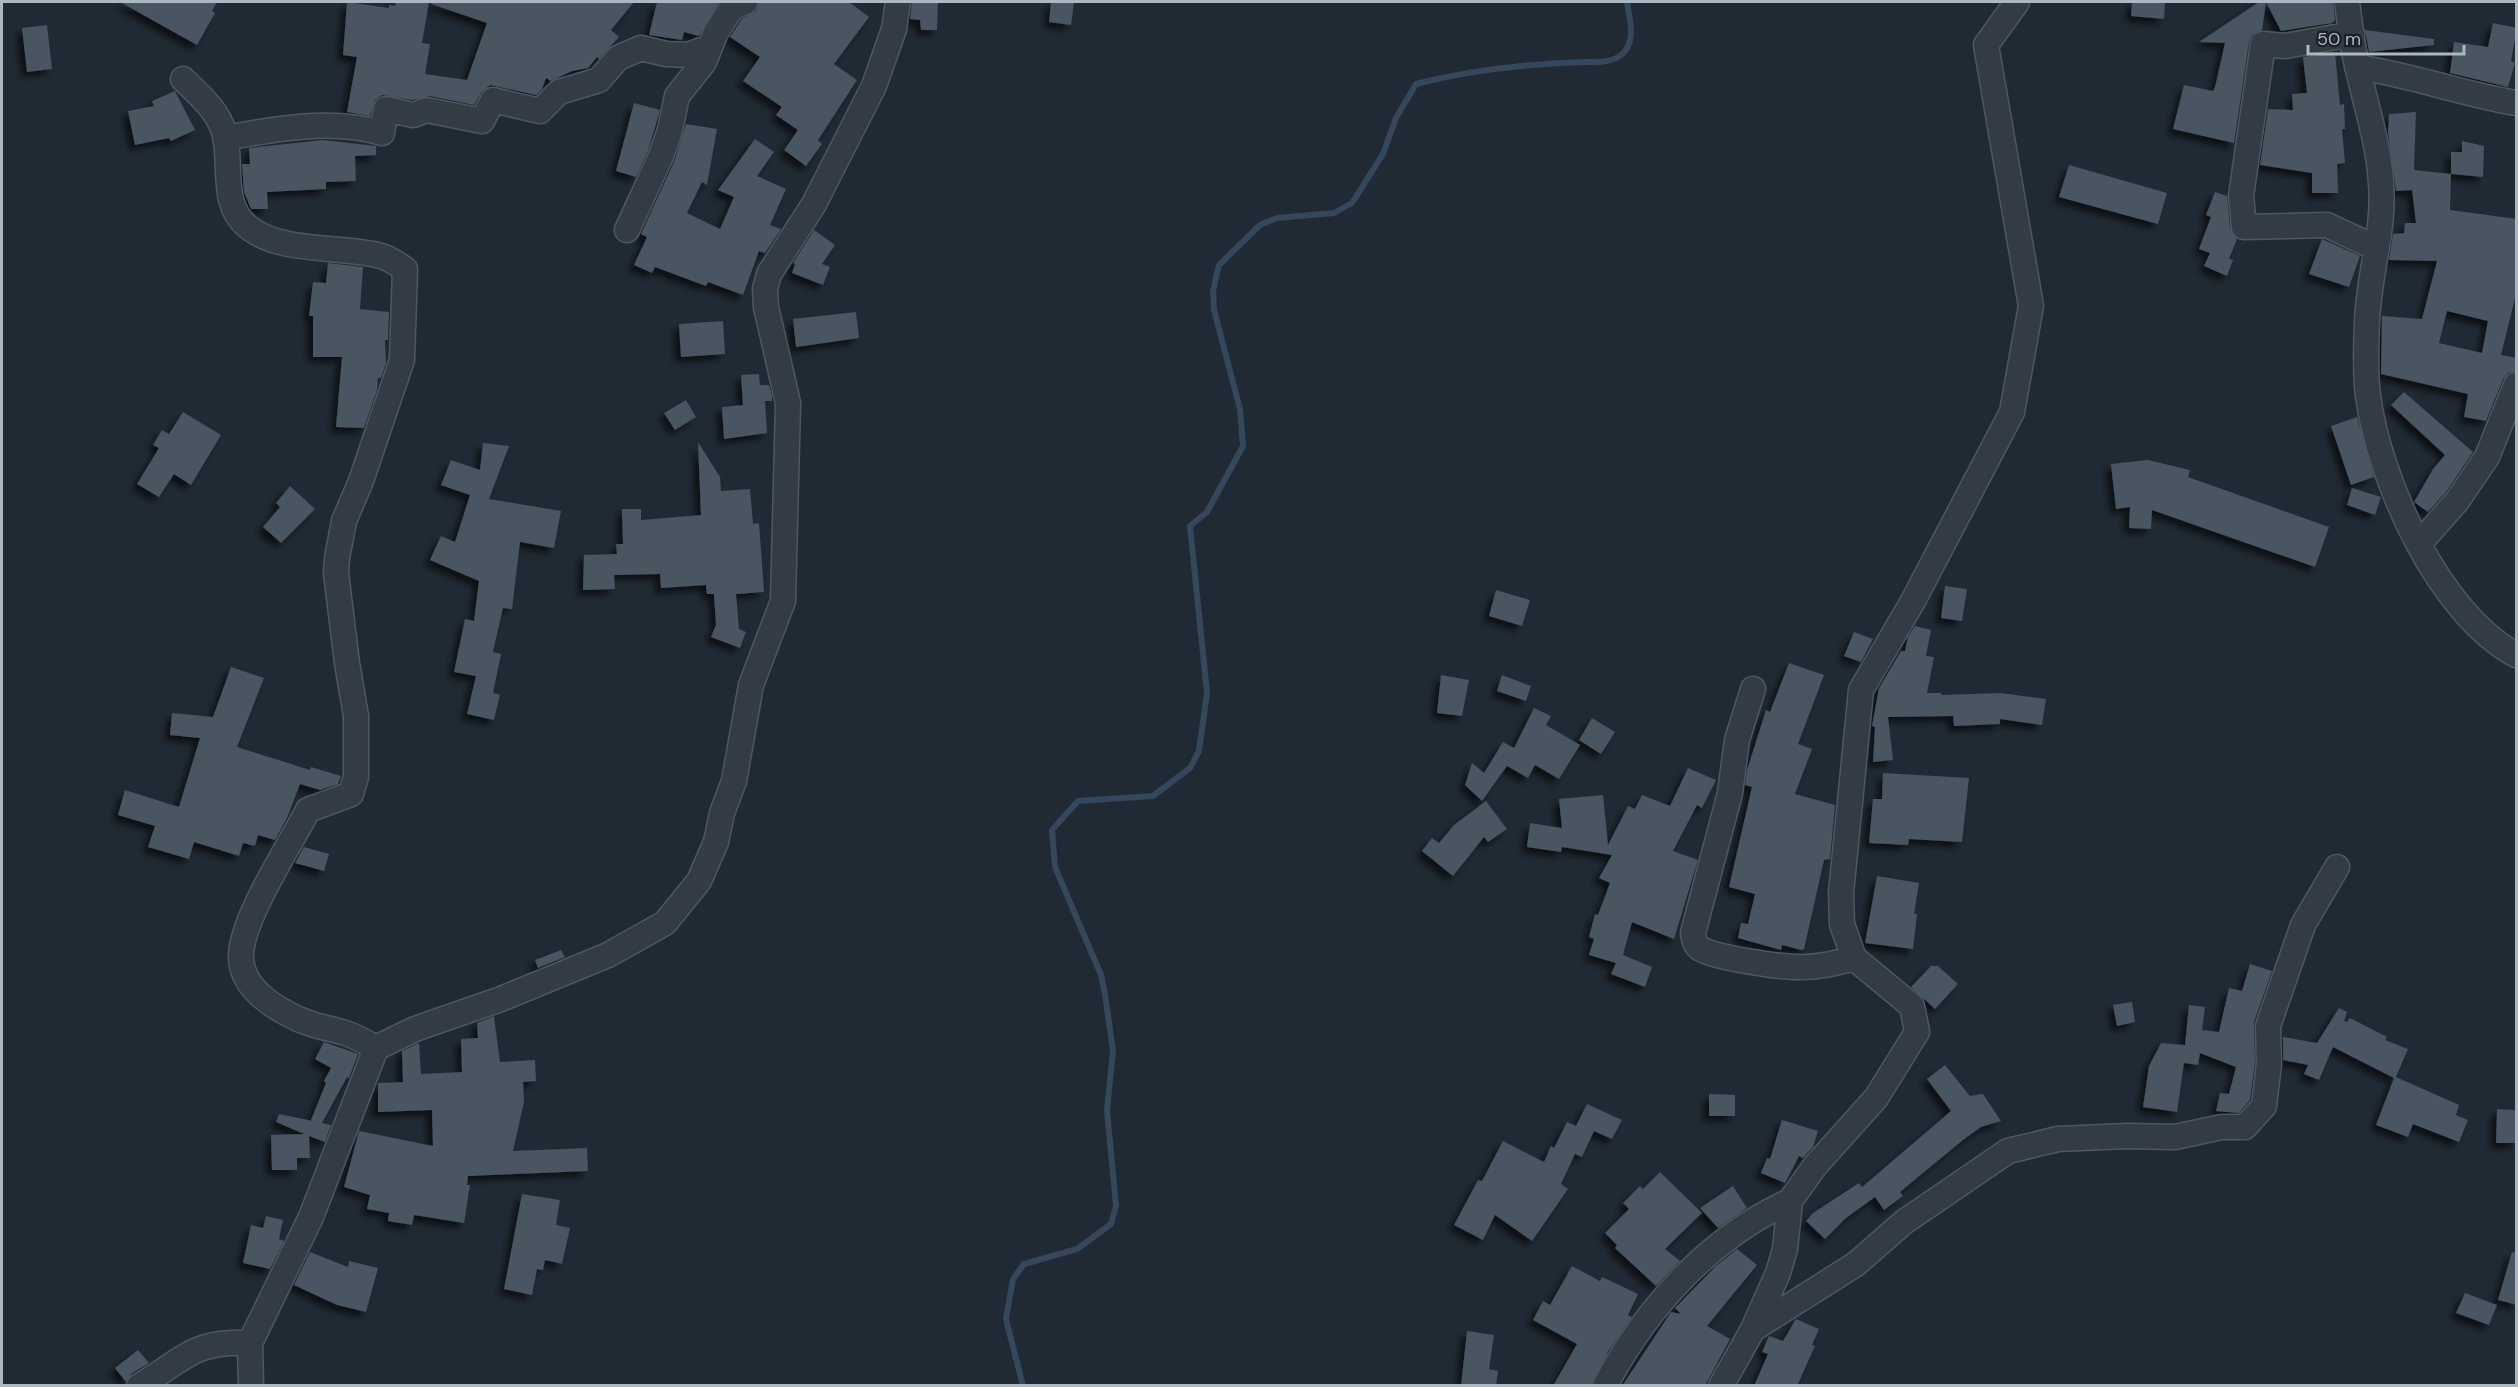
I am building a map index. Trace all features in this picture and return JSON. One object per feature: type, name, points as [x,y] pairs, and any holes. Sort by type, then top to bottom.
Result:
[{"type":"street","points":[[627,230],[661,156],[677,96],[704,62],[710,46],[732,8],[745,2]]},
{"type":"street","points":[[251,1386],[250,1343],[311,1217],[376,1048],[415,1029],[501,999],[608,955],[665,923],[699,880],[716,842],[722,813],[734,781],[751,685],[783,601],[788,403],[766,307],[765,289],[769,274],[814,204],[873,86],[894,29],[898,2]]},
{"type":"street","points":[[1721,1386],[1753,1329],[1778,1273],[1785,1249],[1790,1202],[1815,1166],[1876,1098],[1917,1032],[1912,1006],[1854,958],[1842,924],[1841,893],[1861,690],[1908,610],[2012,412],[2031,306],[1986,45],[2018,2]]},
{"type":"street","points":[[2347,2],[2357,67],[2373,128],[2382,184],[2367,322],[2368,395],[2400,509],[2419,544],[2448,593],[2499,646],[2517,655]]},
{"type":"street","points":[[2352,34],[2285,46],[2263,44],[2241,196],[2244,227],[2327,225],[2376,248]]},
{"type":"street","points":[[225,138],[290,128],[341,128],[382,132],[386,109],[413,115],[427,110],[482,121],[493,100],[540,111],[559,92],[599,80],[618,58],[642,48],[688,55],[710,46]]},
{"type":"street","points":[[2357,67],[2391,72],[2477,96],[2517,104]]},
{"type":"street","points":[[183,79],[205,98],[216,116],[225,138],[227,179],[236,212],[247,227],[268,238],[382,256],[405,269],[402,360],[361,481],[344,521],[337,558],[336,573],[346,663],[356,716],[356,777],[351,794],[308,810],[257,903],[246,930],[241,960],[253,988],[263,999],[310,1025],[344,1033],[376,1048]]},
{"type":"street","points":[[2419,544],[2457,501],[2487,457],[2517,385]]},
{"type":"street","points":[[1753,689],[1737,740],[1730,793],[1693,933],[1695,943],[1699,948],[1720,955],[1798,968],[1829,965],[1854,958]]},
{"type":"street","points":[[1753,1329],[1856,1264],[1904,1222],[2008,1151],[2058,1139],[2127,1136],[2175,1137],[2222,1126],[2245,1127],[2264,1106],[2269,1064],[2268,1026],[2303,925],[2337,867]]},
{"type":"street","points":[[1605,1386],[1647,1317],[1690,1270],[1756,1217],[1790,1202]]},
{"type":"street","points":[[139,1386],[191,1351],[224,1342],[250,1343]]},
{"type":"building","points":[[120,2],[217,2],[212,11],[215,13],[197,45]]},
{"type":"building","points":[[347,2],[389,8],[389,5],[395,6],[396,2],[429,2],[422,43],[430,44],[425,74],[467,80],[487,23],[431,4],[432,2],[634,2],[611,30],[619,37],[599,59],[597,57],[588,68],[572,71],[551,81],[546,78],[542,89],[536,95],[490,85],[481,93],[474,105],[430,96],[412,100],[382,95],[375,100],[370,116],[347,112],[357,57],[343,55]]},
{"type":"building","points":[[657,2],[719,2],[699,36],[684,32],[682,40],[649,35]]},
{"type":"building","points":[[759,2],[849,2],[869,17],[834,64],[857,80],[818,140],[822,144],[806,166],[784,150],[798,130],[776,115],[782,107],[743,81],[760,57],[730,37],[742,19],[756,11]]},
{"type":"building","points":[[912,2],[938,2],[937,30],[921,30],[920,20],[910,19]]},
{"type":"building","points":[[1051,2],[1074,2],[1071,25],[1049,22]]},
{"type":"building","points":[[2132,2],[2165,2],[2164,19],[2131,16]]},
{"type":"building","points":[[2259,2],[2266,2],[2262,30],[2252,35],[2249,42],[2234,143],[2173,129],[2184,85],[2213,91],[2215,87],[2225,43],[2199,42]]},
{"type":"building","points":[[2266,2],[2333,2],[2335,20],[2332,23],[2281,31]]},
{"type":"building","points":[[2493,23],[2517,28],[2511,61],[2515,63],[2508,87],[2450,73],[2454,42],[2488,47]]},
{"type":"building","points":[[47,25],[52,69],[27,72],[22,28]]},
{"type":"building","points":[[2365,30],[2434,39],[2434,45],[2369,52]]},
{"type":"building","points":[[2335,52],[2340,105],[2344,104],[2345,129],[2342,129],[2345,163],[2337,164],[2338,193],[2312,193],[2312,173],[2260,165],[2268,109],[2293,110],[2292,94],[2307,93],[2303,57]]},
{"type":"building","points":[[175,91],[195,130],[171,141],[169,138],[135,145],[128,111],[154,106],[152,101]]},
{"type":"building","points":[[634,103],[660,110],[648,151],[636,177],[616,171]]},
{"type":"building","points":[[2416,112],[2414,170],[2451,174],[2450,210],[2517,219],[2517,290],[2501,355],[2517,358],[2517,371],[2508,373],[2503,379],[2486,421],[2464,417],[2468,394],[2381,374],[2382,316],[2422,319],[2437,261],[2389,260],[2393,234],[2404,233],[2405,223],[2416,223],[2412,190],[2396,191],[2388,132],[2389,114]],"holes":[[[2447,311],[2488,321],[2482,353],[2439,343]]]},
{"type":"building","points":[[686,124],[717,129],[707,185],[702,182],[687,213],[720,229],[734,197],[718,190],[755,139],[774,152],[757,176],[786,189],[770,225],[781,229],[765,253],[759,251],[743,295],[708,282],[706,286],[655,267],[652,273],[634,265],[647,237],[641,234],[674,162]]},
{"type":"building","points":[[323,140],[376,146],[376,155],[355,156],[356,181],[326,182],[326,189],[267,192],[268,209],[251,209],[244,192],[242,164],[250,164],[249,148]]},
{"type":"building","points":[[2462,141],[2484,146],[2483,177],[2451,174],[2451,152],[2462,152]]},
{"type":"building","points":[[2069,165],[2167,193],[2158,224],[2059,197]]},
{"type":"building","points":[[2215,192],[2227,196],[2230,228],[2237,239],[2229,259],[2233,260],[2227,276],[2204,266],[2210,253],[2199,249],[2211,217],[2206,215]]},
{"type":"building","points":[[814,230],[835,245],[822,264],[830,267],[823,285],[792,273],[795,264],[793,263]]},
{"type":"building","points":[[2322,239],[2360,256],[2349,287],[2309,274]]},
{"type":"building","points":[[328,263],[363,267],[360,309],[389,312],[388,340],[385,340],[386,363],[381,378],[378,378],[377,390],[364,428],[336,427],[342,357],[313,357],[313,316],[309,316],[313,282],[326,283]]},
{"type":"building","points":[[856,312],[859,338],[796,347],[793,319]]},
{"type":"building","points":[[723,321],[725,354],[681,357],[679,324]]},
{"type":"building","points":[[759,374],[760,385],[769,385],[772,395],[772,401],[765,401],[767,433],[724,439],[722,407],[743,405],[741,375]]},
{"type":"building","points":[[2404,392],[2473,452],[2446,492],[2428,512],[2414,502],[2433,469],[2445,455],[2391,405]]},
{"type":"building","points":[[686,400],[696,417],[675,430],[664,413]]},
{"type":"building","points":[[183,412],[221,435],[191,485],[174,474],[159,497],[137,484],[159,448],[153,445],[162,430],[169,434]]},
{"type":"building","points":[[2357,417],[2374,477],[2351,485],[2331,426]]},
{"type":"building","points":[[698,442],[720,477],[721,491],[750,489],[753,524],[759,523],[764,592],[736,594],[739,629],[746,632],[740,648],[711,637],[716,625],[714,594],[707,594],[706,585],[661,588],[660,574],[614,575],[615,589],[583,590],[584,555],[617,554],[616,544],[623,544],[622,509],[641,509],[641,520],[701,515]]},
{"type":"building","points":[[483,443],[509,446],[489,499],[561,511],[554,548],[520,542],[512,609],[503,608],[493,652],[501,654],[493,693],[500,695],[494,720],[467,714],[476,676],[454,672],[465,619],[474,621],[479,581],[430,560],[441,536],[455,542],[470,495],[441,485],[451,460],[480,470]]},
{"type":"building","points":[[2148,460],[2190,470],[2188,477],[2329,527],[2315,567],[2152,510],[2151,529],[2129,528],[2130,507],[2116,509],[2111,464]]},
{"type":"building","points":[[290,486],[315,509],[281,543],[263,527],[280,507],[276,503]]},
{"type":"building","points":[[2352,488],[2381,497],[2375,515],[2347,505]]},
{"type":"building","points":[[1945,586],[1967,589],[1962,621],[1941,618]]},
{"type":"building","points":[[1496,590],[1530,600],[1522,626],[1489,616]]},
{"type":"building","points":[[1915,626],[1931,630],[1926,656],[1934,657],[1927,693],[1941,693],[1942,695],[2000,693],[2046,699],[2042,725],[2000,719],[2000,724],[1954,726],[1953,716],[1888,717],[1893,760],[1873,762],[1875,727],[1872,726],[1879,688],[1901,651],[1905,651],[1908,637]]},
{"type":"building","points":[[1854,632],[1873,639],[1861,662],[1844,656]]},
{"type":"building","points":[[1789,663],[1824,675],[1798,744],[1812,749],[1795,794],[1835,805],[1830,859],[1824,860],[1804,949],[1801,950],[1782,945],[1781,950],[1738,938],[1741,923],[1748,924],[1755,894],[1729,887],[1752,787],[1745,785],[1747,770],[1766,710],[1770,712]]},
{"type":"building","points":[[231,667],[264,678],[237,747],[310,770],[311,767],[341,776],[338,784],[320,790],[300,784],[287,818],[275,840],[258,835],[255,846],[243,843],[239,856],[194,842],[189,859],[148,847],[155,826],[118,815],[125,790],[179,807],[200,738],[170,735],[172,713],[213,717]]},
{"type":"building","points":[[1441,675],[1469,680],[1462,716],[1437,713]]},
{"type":"building","points":[[1502,675],[1531,686],[1526,701],[1497,691]]},
{"type":"building","points":[[1534,708],[1551,716],[1546,725],[1580,745],[1559,779],[1535,765],[1528,778],[1507,766],[1482,801],[1465,785],[1472,763],[1484,773],[1503,742],[1514,748]]},
{"type":"building","points":[[1592,718],[1615,732],[1601,754],[1579,740]]},
{"type":"building","points":[[1688,768],[1716,780],[1702,808],[1697,805],[1673,851],[1698,860],[1674,939],[1632,922],[1623,955],[1652,967],[1645,987],[1611,974],[1616,963],[1589,955],[1594,939],[1589,937],[1595,914],[1598,915],[1610,883],[1599,878],[1612,855],[1562,847],[1561,852],[1527,847],[1530,823],[1562,828],[1559,799],[1603,795],[1608,845],[1628,806],[1635,809],[1642,795],[1670,806]]},
{"type":"building","points":[[1883,773],[1969,778],[1962,842],[1909,839],[1908,845],[1869,843],[1873,799],[1882,799]]},
{"type":"building","points":[[1486,801],[1507,829],[1488,842],[1484,837],[1453,876],[1422,851],[1432,838],[1439,843],[1454,825]]},
{"type":"building","points":[[304,847],[329,854],[324,871],[295,863]]},
{"type":"building","points":[[1877,876],[1919,883],[1914,914],[1917,914],[1913,949],[1865,943]]},
{"type":"building","points":[[561,950],[565,957],[538,968],[535,960]]},
{"type":"building","points":[[2250,964],[2272,971],[2254,1022],[2255,1063],[2250,1100],[2239,1113],[2216,1111],[2220,1093],[2229,1094],[2236,1067],[2200,1053],[2198,1065],[2184,1063],[2177,1112],[2143,1107],[2149,1066],[2161,1043],[2185,1045],[2189,1005],[2205,1007],[2202,1030],[2219,1032],[2229,988],[2242,991]]},
{"type":"building","points":[[1931,966],[1938,966],[1958,984],[1935,1009],[1911,987]]},
{"type":"building","points":[[2132,1002],[2135,1022],[2117,1026],[2113,1005]]},
{"type":"building","points":[[2339,1008],[2347,1012],[2344,1021],[2347,1022],[2350,1018],[2387,1037],[2385,1040],[2408,1049],[2396,1077],[2459,1105],[2456,1115],[2468,1120],[2459,1142],[2413,1124],[2408,1137],[2376,1125],[2394,1078],[2333,1047],[2319,1080],[2304,1074],[2308,1065],[2283,1060],[2283,1037],[2317,1043]]},
{"type":"building","points":[[494,1016],[500,1062],[535,1060],[536,1081],[523,1082],[524,1102],[513,1151],[587,1148],[588,1171],[468,1176],[467,1185],[470,1185],[464,1223],[414,1215],[412,1225],[388,1221],[389,1213],[367,1209],[370,1195],[344,1187],[359,1131],[433,1146],[432,1110],[378,1112],[378,1083],[403,1082],[402,1051],[419,1043],[421,1074],[462,1072],[461,1039],[478,1038],[477,1023]]},
{"type":"building","points":[[324,1042],[358,1054],[349,1078],[347,1077],[322,1123],[331,1125],[325,1142],[309,1136],[310,1158],[297,1158],[297,1170],[272,1170],[271,1135],[304,1134],[276,1122],[279,1114],[313,1121],[311,1120],[326,1083],[324,1081],[331,1068],[315,1059]]},
{"type":"building","points":[[1945,1065],[1970,1096],[1983,1094],[2001,1121],[1981,1127],[1963,1140],[1900,1192],[1903,1196],[1884,1210],[1875,1197],[1846,1218],[1825,1239],[1806,1221],[1813,1213],[1859,1183],[1862,1187],[1951,1111],[1927,1079]]},
{"type":"building","points":[[1709,1094],[1735,1095],[1735,1116],[1709,1116]]},
{"type":"building","points":[[1587,1104],[1622,1120],[1612,1139],[1594,1131],[1582,1157],[1575,1154],[1561,1184],[1568,1189],[1532,1241],[1495,1215],[1483,1240],[1454,1225],[1478,1180],[1482,1181],[1503,1141],[1544,1162],[1551,1146],[1554,1148],[1567,1122],[1576,1126]]},
{"type":"building","points":[[2497,1109],[2517,1110],[2517,1143],[2496,1143]]},
{"type":"building","points":[[1782,1120],[1818,1131],[1813,1147],[1803,1158],[1799,1156],[1785,1183],[1761,1173],[1767,1158],[1770,1159]]},
{"type":"building","points":[[1660,1172],[1702,1213],[1665,1249],[1680,1261],[1656,1286],[1615,1248],[1617,1245],[1605,1233],[1629,1209],[1623,1203],[1640,1186],[1643,1189]]},
{"type":"building","points":[[1733,1186],[1747,1208],[1718,1228],[1700,1208]]},
{"type":"building","points":[[522,1194],[560,1200],[556,1225],[570,1228],[562,1264],[545,1260],[543,1270],[537,1269],[532,1295],[504,1289]]},
{"type":"building","points":[[266,1216],[283,1220],[279,1239],[284,1241],[270,1269],[243,1263],[251,1225],[263,1228]]},
{"type":"building","points":[[1737,1249],[1757,1265],[1707,1326],[1730,1339],[1705,1386],[1622,1386],[1671,1312],[1681,1314],[1675,1308],[1716,1266]]},
{"type":"building","points":[[310,1252],[348,1267],[349,1261],[378,1268],[366,1312],[337,1305],[294,1285]]},
{"type":"building","points":[[2512,1252],[2517,1253],[2517,1305],[2498,1300]]},
{"type":"building","points":[[1572,1266],[1600,1281],[1602,1277],[1638,1294],[1628,1315],[1632,1317],[1609,1350],[1591,1386],[1553,1386],[1577,1344],[1533,1320],[1543,1301],[1550,1305]]},
{"type":"building","points":[[2465,1293],[2497,1305],[2489,1325],[2456,1313]]},
{"type":"building","points":[[1796,1319],[1819,1329],[1812,1345],[1815,1346],[1797,1386],[1754,1386],[1768,1354],[1762,1352],[1769,1336],[1783,1341]]},
{"type":"building","points":[[1467,1331],[1494,1335],[1489,1369],[1498,1371],[1496,1386],[1461,1386]]},
{"type":"building","points":[[138,1350],[149,1363],[131,1374],[126,1382],[115,1368]]},
{"type":"waterway","points":[[1023,1386],[1006,1319],[1013,1279],[1024,1264],[1077,1249],[1111,1224],[1116,1206],[1107,1110],[1113,1051],[1105,994],[1101,975],[1055,867],[1052,830],[1078,801],[1153,796],[1190,768],[1199,751],[1207,693],[1190,526],[1207,512],[1243,446],[1240,409],[1214,310],[1213,291],[1219,265],[1260,225],[1277,218],[1334,213],[1352,203],[1383,154],[1396,118],[1416,84],[1498,68],[1611,60],[1625,51],[1630,40],[1631,27],[1627,2]]}]
